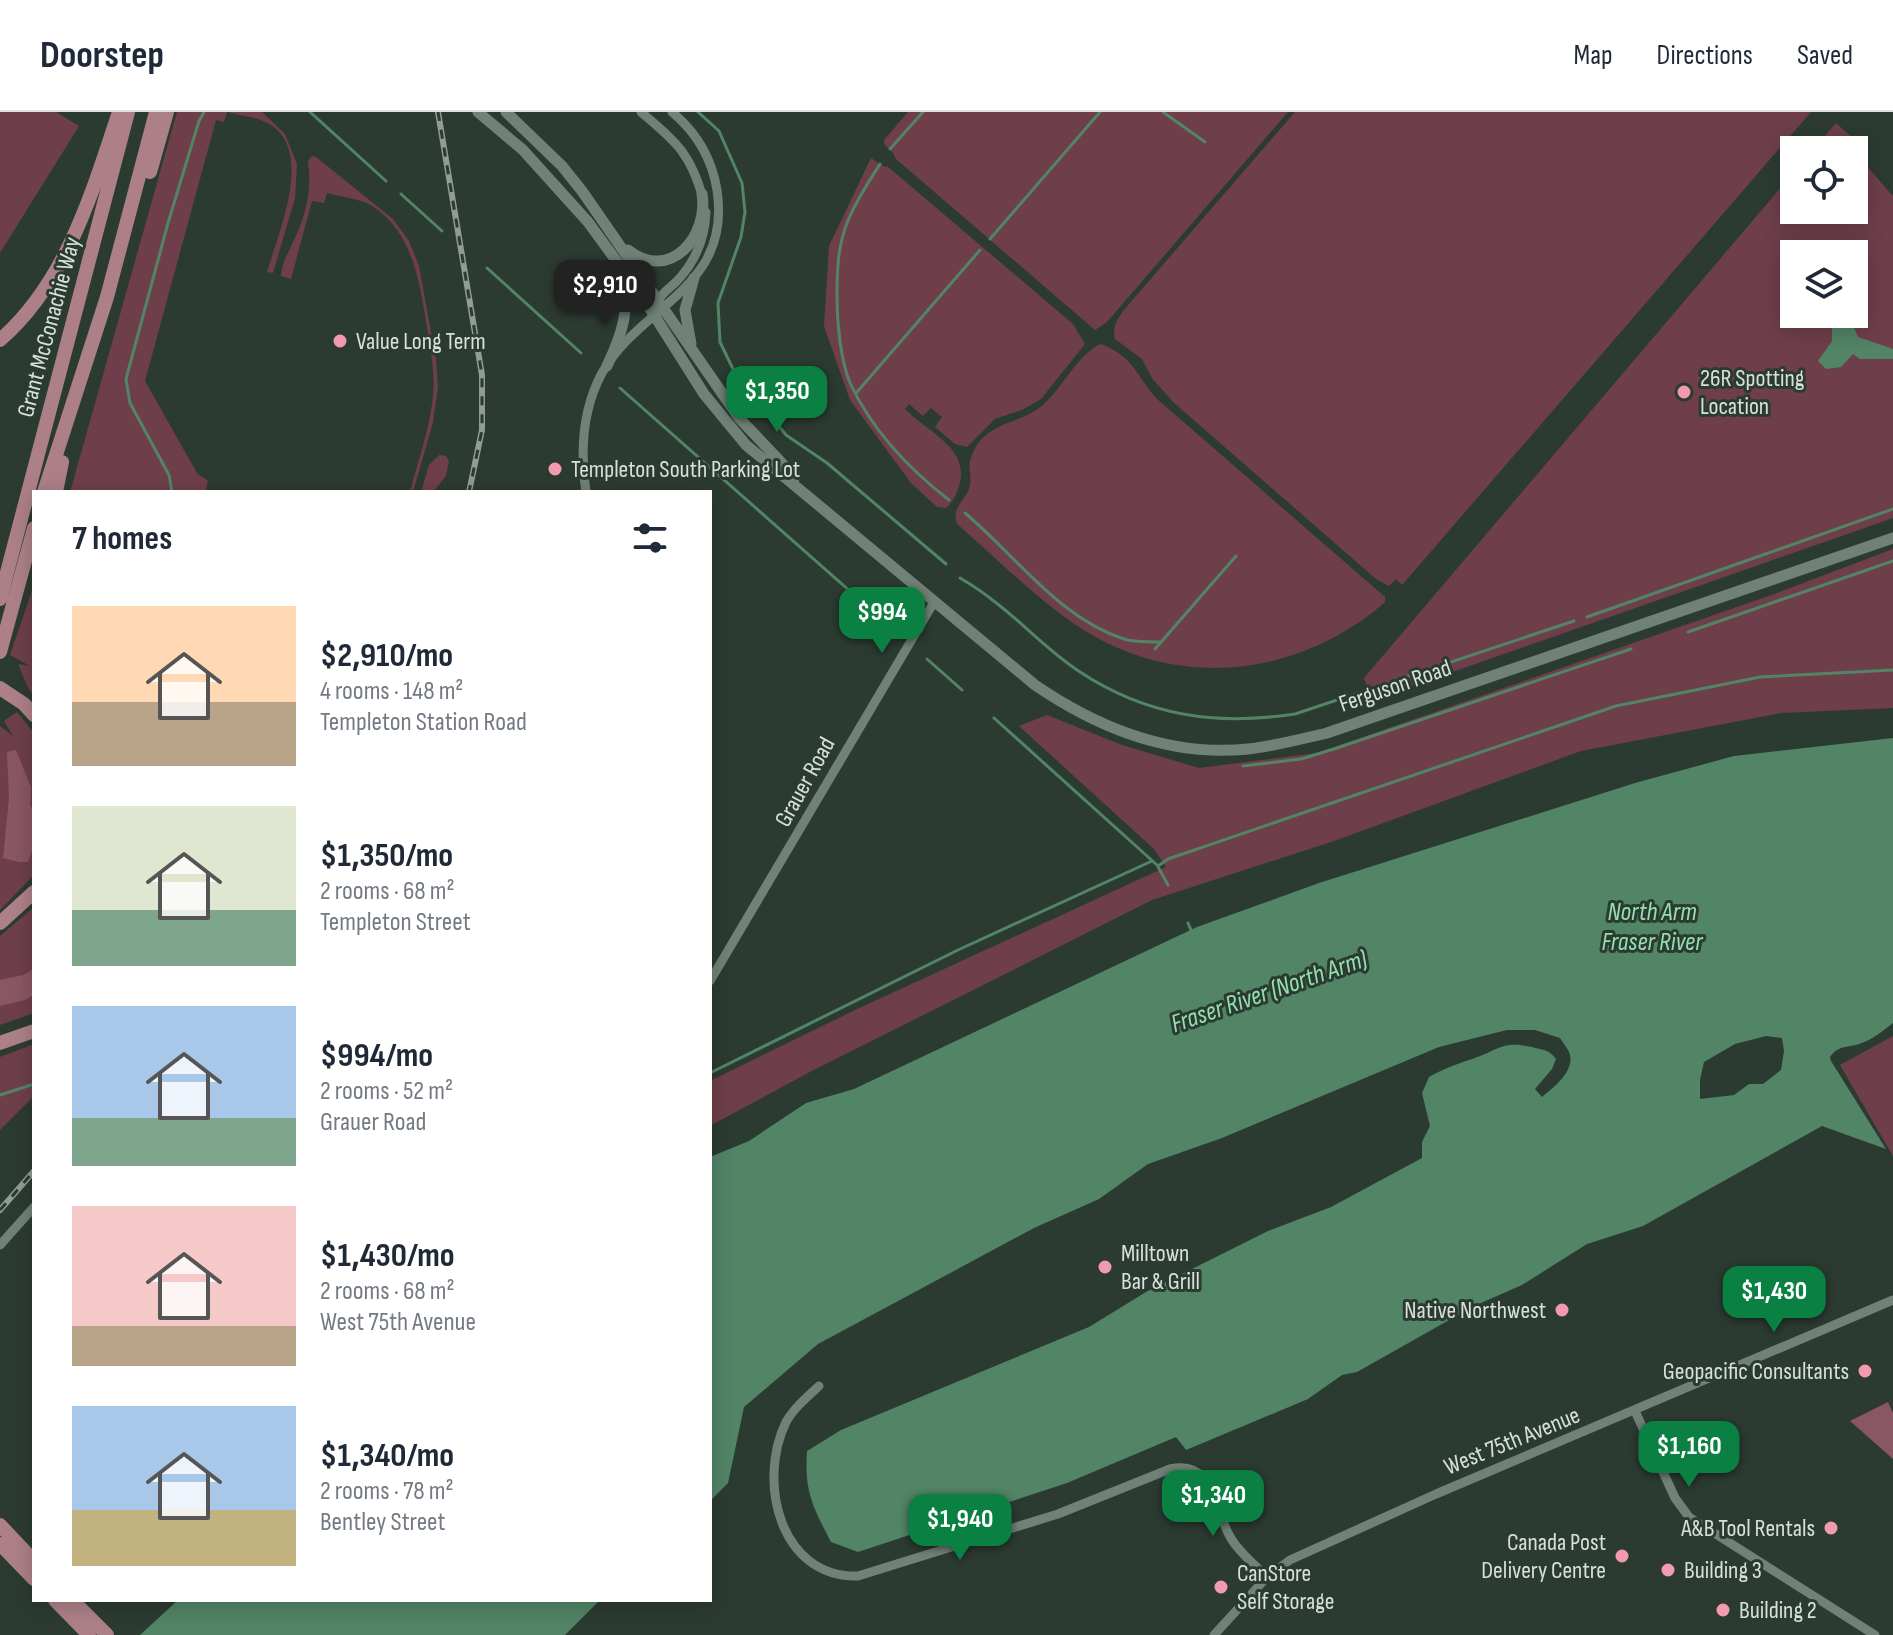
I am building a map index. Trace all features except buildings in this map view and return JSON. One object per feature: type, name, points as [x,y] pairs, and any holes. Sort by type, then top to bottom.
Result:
[{"type":"main road","points":[[0,340],[20,322],[62,260],[119,112]]},
{"type":"main road","name":"Grant McConachie Way","points":[[0,599],[128,112]]},
{"type":"main road","name":"Grant McConachie Way","points":[[45,490],[124,239],[156,112]]},
{"type":"main road","points":[[124,239],[148,176],[167,112]]},
{"type":"main road","points":[[56,490],[80,384]]},
{"type":"main road","points":[[0,652],[32,535]]},
{"type":"main road","points":[[6,691],[32,713]]},
{"type":"main road","points":[[0,923],[32,894]]},
{"type":"main road","points":[[0,1043],[32,1032]]},
{"type":"main road","points":[[0,1525],[32,1559]]},
{"type":"main road","points":[[2,1551],[32,1577]]},
{"type":"main road","points":[[57,1602],[89,1635]]},
{"type":"main road","points":[[74,1602],[107,1635]]},
{"type":"street","points":[[478,112],[523,150],[553,181],[625,273],[659,308],[740,419],[832,514]]},
{"type":"street","points":[[506,112],[562,166],[622,245],[704,394],[746,445],[832,514]]},
{"type":"street","points":[[641,112],[682,149],[693,167],[702,194],[705,222],[696,254],[659,308]]},
{"type":"street","points":[[672,112],[703,149],[715,178],[718,198],[714,237],[687,295],[685,317],[688,336],[704,370]]},
{"type":"street","points":[[622,245],[648,261],[664,261],[680,254],[699,223],[702,194]]},
{"type":"street","points":[[586,490],[582,446],[585,425],[590,400],[621,338],[626,317],[625,273]]},
{"type":"street","points":[[607,366],[617,351],[659,308],[694,278]]},
{"type":"street","name":"Ferguson Road","points":[[832,514],[1035,685],[1087,718],[1120,732],[1184,747],[1246,749],[1327,733],[1893,538]]},
{"type":"street","name":"Grauer Road","points":[[712,978],[934,602]]},
{"type":"street","points":[[0,1245],[32,1209]]},
{"type":"street","name":"West 75th Avenue","points":[[1214,1635],[1267,1577],[1290,1560],[1381,1518],[1893,1300]]},
{"type":"street","points":[[819,1386],[796,1408],[786,1423],[772,1475],[779,1518],[798,1551],[818,1568],[838,1577],[858,1576],[1058,1514],[1181,1466],[1193,1467],[1203,1475],[1232,1541],[1267,1577]]},
{"type":"street","points":[[1635,1411],[1675,1498],[1689,1517],[1875,1635]]},
{"type":"street","points":[[2,1551],[20,1556],[32,1554]]},
{"type":"shaded area","points":[[0,112],[56,112],[79,126],[0,253]]},
{"type":"shaded area","points":[[177,112],[227,112],[224,122],[216,120],[145,381],[197,473],[208,481],[206,490],[71,490]]},
{"type":"shaded area","points":[[228,112],[262,112],[285,134],[297,164],[295,198],[273,273],[267,272],[289,195],[292,174],[290,154],[284,138],[267,122]]},
{"type":"shaded area","points":[[908,112],[1288,112],[1107,322],[1095,330],[896,159],[884,140]]},
{"type":"shaded area","points":[[1295,112],[1811,112],[1790,136],[1780,136],[1780,148],[1402,585],[1396,579],[1389,586],[1376,579],[1173,402],[1152,378],[1142,359],[1115,339],[1115,327],[1123,311]]},
{"type":"shaded area","points":[[1836,123],[1850,136],[1825,136]]},
{"type":"shaded area","points":[[312,156],[316,157],[393,219],[409,241],[419,266],[438,387],[433,422],[414,490],[411,490],[431,408],[433,370],[413,262],[398,232],[374,207],[327,193],[324,203],[312,201],[291,279],[281,276],[305,212],[308,161]]},
{"type":"shaded area","points":[[871,158],[887,166],[1073,324],[1085,344],[1041,399],[1022,410],[995,419],[967,447],[955,444],[935,427],[942,417],[931,408],[923,416],[909,404],[905,409],[945,442],[959,461],[959,486],[946,508],[937,507],[911,483],[850,400],[824,326],[829,246]]},
{"type":"shaded area","points":[[1868,168],[1893,196],[1893,518],[1372,700],[1364,678],[1780,188],[1780,224],[1868,224]]},
{"type":"shaded area","points":[[1101,344],[1128,361],[1157,399],[1385,597],[1385,602],[1353,626],[1319,645],[1282,658],[1245,666],[1206,668],[1168,663],[1130,653],[1076,625],[1041,599],[957,524],[956,512],[970,485],[970,461],[984,437],[1036,410],[1086,354]]},
{"type":"shaded area","points":[[439,455],[446,456],[449,461],[446,476],[435,490],[422,490],[429,465]]},
{"type":"shaded area","points":[[1893,549],[1893,708],[1781,713],[1581,751],[1334,841],[1152,900],[806,1074],[712,1125],[712,1080],[855,1010],[1166,867],[1154,849],[1019,726],[1047,715],[1122,745],[1199,768],[1317,753],[1777,593]]},
{"type":"shaded area","points":[[32,591],[32,693],[18,664],[30,666],[10,655]]},
{"type":"shaded area","points":[[17,712],[32,731],[32,877],[0,910],[0,726],[13,736],[4,721]]},
{"type":"shaded area","points":[[16,750],[31,787],[32,851],[28,862],[3,858],[9,798],[7,752]]},
{"type":"shaded area","points":[[32,909],[32,1014],[0,1025],[0,936]]},
{"type":"shaded area","points":[[32,970],[32,996],[0,1006],[0,980]]},
{"type":"shaded area","points":[[1893,1036],[1893,1156],[1840,1065]]},
{"type":"shaded area","points":[[32,1045],[32,1098],[0,1130],[0,1057]]},
{"type":"shaded area","points":[[1888,1402],[1893,1413],[1893,1459],[1850,1421]]},
{"type":"water","points":[[1832,328],[1854,328],[1858,337],[1893,349],[1893,359],[1860,359],[1853,354],[1841,367],[1826,369],[1818,361],[1832,341]]},
{"type":"water","name":"North Arm Fraser River","points":[[1893,738],[1893,1023],[1868,1040],[1840,1049],[1830,1057],[1886,1149],[1822,1126],[1643,1226],[1587,1244],[1522,1285],[1474,1306],[1357,1372],[1342,1375],[1308,1399],[1186,1450],[1176,1437],[1067,1483],[858,1552],[831,1542],[811,1499],[807,1451],[841,1430],[1089,1327],[1146,1292],[1268,1231],[1331,1207],[1422,1158],[1422,1142],[1430,1126],[1422,1093],[1429,1077],[1434,1074],[1507,1045],[1539,1049],[1556,1059],[1552,1069],[1535,1089],[1542,1097],[1562,1079],[1570,1061],[1560,1038],[1535,1030],[1507,1030],[1439,1047],[1222,1138],[1148,1164],[1099,1199],[1034,1228],[818,1344],[744,1407],[728,1483],[712,1499],[712,1156],[749,1141],[806,1103],[854,1089],[1197,927],[1319,883],[1635,783],[1734,756]],"holes":[[[1766,1036],[1782,1038],[1784,1051],[1781,1070],[1763,1084],[1749,1084],[1734,1095],[1700,1099],[1704,1062],[1735,1044]]]},
{"type":"water","points":[[176,1602],[598,1602],[565,1635],[140,1635]]},
{"type":"waterway","points":[[172,490],[169,475],[130,403],[126,379],[168,223],[204,112]]},
{"type":"waterway","points":[[310,112],[386,181]]},
{"type":"waterway","points":[[698,112],[719,131],[742,183],[745,212],[741,237],[718,303],[720,342],[733,369],[786,435],[827,463],[946,564]]},
{"type":"waterway","points":[[890,149],[923,112]]},
{"type":"waterway","points":[[990,239],[1100,112]]},
{"type":"waterway","points":[[1163,112],[1205,142]]},
{"type":"waterway","points":[[880,164],[854,208],[842,240],[837,295],[842,353],[851,385],[870,418],[906,462],[949,500]]},
{"type":"waterway","points":[[401,194],[442,231]]},
{"type":"waterway","points":[[857,392],[980,250]]},
{"type":"waterway","points":[[487,268],[581,353]]},
{"type":"waterway","points":[[620,388],[894,630]]},
{"type":"waterway","points":[[1587,617],[1893,509]]},
{"type":"waterway","points":[[965,513],[1039,584],[1079,616],[1124,639],[1161,642]]},
{"type":"waterway","points":[[1155,649],[1236,556]]},
{"type":"waterway","points":[[1688,632],[1893,561]]},
{"type":"waterway","points":[[960,578],[991,599],[1069,664],[1105,687],[1157,708],[1210,718],[1295,714],[1574,621]]},
{"type":"waterway","points":[[1243,766],[1301,759],[1631,649]]},
{"type":"waterway","points":[[927,659],[962,690]]},
{"type":"waterway","points":[[1158,866],[1168,859],[1616,706],[1760,677],[1893,670]]},
{"type":"waterway","points":[[994,718],[1157,865],[1168,885]]},
{"type":"waterway","points":[[712,1072],[958,950],[1152,861]]},
{"type":"waterway","points":[[1188,923],[1191,930]]},
{"type":"waterway","points":[[0,1095],[32,1085]]},
{"type":"railway","points":[[438,112],[482,375],[482,430],[469,490]]},
{"type":"railway","points":[[0,1210],[32,1173]]},
{"type":"place","name":"Value Long Term","points":[[340,341]]},
{"type":"place","name":"26R Spotting Location","points":[[1684,392]]},
{"type":"place","name":"Templeton South Parking Lot","points":[[555,469]]},
{"type":"place","name":"Milltown Bar & Grill","points":[[1105,1267]]},
{"type":"place","name":"Native Northwest","points":[[1562,1310]]},
{"type":"place","name":"Geopacific Consultants","points":[[1865,1371]]},
{"type":"place","name":"A&B Tool Rentals","points":[[1831,1528]]},
{"type":"place","name":"Canada Post Delivery Centre","points":[[1622,1556]]},
{"type":"place","name":"Building 3","points":[[1668,1570]]},
{"type":"place","name":"CanStore Self Storage","points":[[1221,1587]]},
{"type":"place","name":"Building 2","points":[[1723,1610]]},
{"type":"water label","name":"Fraser River (North Arm)","points":[[1269,992]]}]
